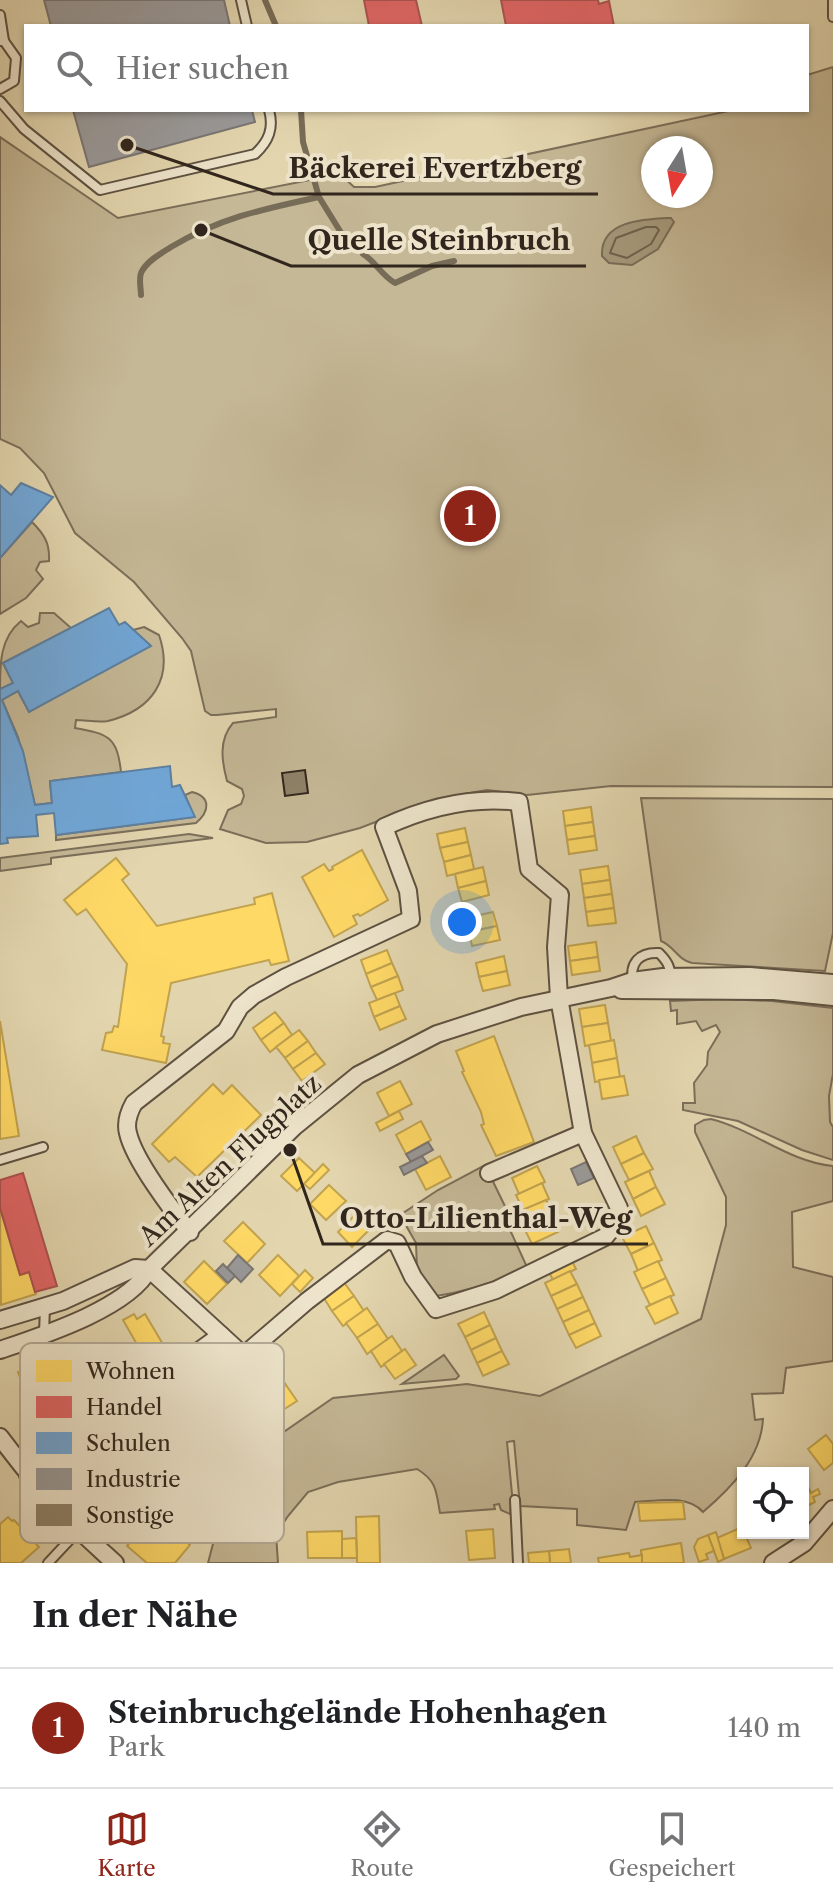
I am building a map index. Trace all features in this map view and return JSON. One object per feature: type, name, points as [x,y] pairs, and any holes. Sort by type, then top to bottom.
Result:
[{"type":"street","points":[[190,1232],[127,1133],[128,1114],[134,1103],[226,1031],[240,1007],[254,995],[411,919],[408,891],[384,827],[406,817],[457,803],[495,799],[519,802],[529,869],[560,895],[556,947],[559,998],[583,1133],[619,1208],[614,1226],[605,1237],[496,1290],[436,1309],[413,1277],[397,1243],[387,1240],[307,1301],[259,1343]]},
{"type":"street","name":"Am Alten Flugplatz","points":[[21,1343],[109,1304],[143,1282],[149,1269],[294,1127],[358,1075],[437,1034],[485,1017],[611,988],[750,976],[833,983]]},
{"type":"street","name":"Am Alten Flugplatz","points":[[672,983],[833,997]]},
{"type":"street","points":[[489,1173],[583,1133]]},
{"type":"street","name":"Am Alten Flugplatz","points":[[0,1320],[102,1285],[135,1268],[149,1269]]},
{"type":"street","points":[[149,1269],[230,1343]]},
{"type":"street","points":[[210,1343],[221,1335]]},
{"type":"street","name":"Am Alten Flugplatz","points":[[0,1350],[20,1343]]},
{"type":"street","points":[[0,1437],[20,1464]]},
{"type":"street","points":[[773,1563],[804,1543],[833,1509]]},
{"type":"street","points":[[93,1543],[115,1563]]},
{"type":"lane","points":[[241,0],[247,24]]},
{"type":"lane","points":[[833,0],[833,17]]},
{"type":"lane","points":[[0,15],[2,41],[16,58],[14,81],[0,89]]},
{"type":"lane","points":[[0,101],[24,129],[100,190],[255,154],[263,147],[272,128],[269,112]]},
{"type":"lane","points":[[633,986],[633,965],[639,956],[647,952],[659,953],[669,965],[672,983]]},
{"type":"lane","points":[[0,1160],[43,1147]]},
{"type":"lane","points":[[44,1335],[45,1306]]},
{"type":"lane","points":[[515,1500],[518,1563]]},
{"type":"lane","points":[[48,1563],[67,1543]]},
{"type":"shaded area","points":[[833,67],[833,787],[611,786],[527,795],[487,790],[435,799],[360,828],[307,842],[266,843],[220,829],[228,810],[241,804],[244,796],[242,789],[227,781],[225,774],[222,751],[228,730],[233,723],[276,717],[276,709],[217,715],[205,711],[191,651],[182,638],[134,582],[75,533],[44,473],[20,448],[0,439],[0,137],[118,218],[340,174],[354,187],[375,187],[724,112],[809,112],[809,74]]},
{"type":"shaded area","points":[[32,522],[43,535],[48,549],[49,561],[40,562],[36,570],[43,579],[26,598],[0,614],[0,558]]},
{"type":"shaded area","points":[[40,613],[54,613],[71,628],[3,663],[13,683],[0,689],[1,661],[9,635],[21,621],[28,627],[39,623]]},
{"type":"shaded area","points":[[144,627],[159,635],[163,651],[164,665],[156,690],[137,709],[123,716],[104,722],[76,720],[75,728],[96,732],[109,739],[117,751],[121,772],[50,781],[52,803],[35,805],[18,737],[2,700],[18,691],[29,712],[150,645],[133,630]]},
{"type":"shaded area","points":[[192,792],[203,797],[206,805],[204,814],[196,823],[56,840],[56,835],[194,817],[185,795]]},
{"type":"shaded area","points":[[641,798],[833,799],[833,933],[825,971],[692,963],[661,941]]},
{"type":"shaded area","points":[[189,834],[213,838],[51,858],[51,864],[0,871],[0,858]]},
{"type":"shaded area","points":[[723,999],[833,1008],[833,1074],[829,1096],[833,1160],[802,1150],[738,1121],[683,1110],[683,1103],[695,1103],[694,1083],[707,1065],[708,1052],[720,1032],[716,1025],[702,1031],[696,1021],[677,1024],[677,1010],[671,1011],[670,1001]]},
{"type":"shaded area","points":[[711,1119],[742,1130],[801,1159],[833,1166],[833,1201],[792,1212],[793,1267],[833,1277],[833,1361],[786,1368],[783,1393],[752,1394],[755,1420],[763,1419],[757,1447],[746,1467],[737,1467],[737,1478],[714,1503],[703,1512],[680,1501],[635,1502],[626,1530],[577,1525],[577,1509],[520,1506],[514,1441],[507,1442],[512,1494],[510,1514],[501,1510],[499,1504],[494,1505],[495,1509],[440,1513],[432,1482],[417,1469],[338,1482],[308,1492],[284,1522],[284,1432],[333,1398],[467,1384],[540,1396],[701,1319],[726,1225],[726,1197],[695,1132],[695,1125]]},
{"type":"shaded area","points":[[485,1165],[515,1227],[510,1230],[527,1267],[483,1285],[436,1296],[417,1270],[416,1243],[400,1215]]},
{"type":"shaded area","points":[[444,1355],[459,1376],[456,1379],[402,1384]]},
{"type":"shaded area","points":[[213,1543],[277,1543],[278,1563],[208,1563]]},
{"type":"water","points":[[671,218],[674,222],[658,249],[632,265],[609,263],[602,256],[603,244],[616,228],[637,221]]},
{"type":"building: Wohnen","points":[[591,807],[593,822],[565,826],[563,811]]},
{"type":"building: Wohnen","points":[[593,822],[595,836],[567,840],[565,826]]},
{"type":"building: Wohnen","points":[[465,828],[468,842],[440,848],[437,834]]},
{"type":"building: Wohnen","points":[[595,836],[597,850],[569,854],[567,840]]},
{"type":"building: Wohnen","points":[[468,842],[471,855],[444,862],[440,848]]},
{"type":"building: Wohnen","points":[[362,850],[388,900],[360,916],[353,916],[357,924],[334,937],[302,877],[324,864],[329,871]]},
{"type":"building: Wohnen","points":[[471,855],[474,869],[447,876],[444,862]]},
{"type":"building: Wohnen","points":[[116,858],[129,874],[122,880],[157,926],[255,904],[254,898],[272,893],[289,961],[271,965],[269,960],[171,983],[161,1036],[164,1037],[163,1043],[170,1044],[166,1063],[102,1050],[106,1033],[112,1032],[114,1026],[118,1027],[127,964],[86,909],[77,915],[64,900]]},
{"type":"building: Wohnen","points":[[608,866],[610,880],[582,884],[580,870]]},
{"type":"building: Wohnen","points":[[483,867],[486,881],[458,888],[455,874]]},
{"type":"building: Wohnen","points":[[610,880],[612,894],[584,898],[582,884]]},
{"type":"building: Wohnen","points":[[486,881],[489,895],[462,902],[458,888]]},
{"type":"building: Wohnen","points":[[612,894],[614,908],[586,912],[584,898]]},
{"type":"building: Wohnen","points":[[614,908],[616,923],[588,926],[586,912]]},
{"type":"building: Wohnen","points":[[493,912],[497,926],[469,932],[466,918]]},
{"type":"building: Wohnen","points":[[497,926],[500,940],[472,946],[469,932]]},
{"type":"building: Wohnen","points":[[596,942],[598,957],[570,961],[568,946]]},
{"type":"building: Wohnen","points":[[387,950],[392,963],[366,974],[361,960]]},
{"type":"building: Wohnen","points":[[504,956],[507,971],[479,977],[476,963]]},
{"type":"building: Wohnen","points":[[598,957],[600,971],[572,975],[570,961]]},
{"type":"building: Wohnen","points":[[392,963],[398,976],[371,987],[366,974]]},
{"type":"building: Wohnen","points":[[507,971],[510,985],[483,991],[479,977]]},
{"type":"building: Wohnen","points":[[398,976],[403,990],[377,1000],[371,987]]},
{"type":"building: Wohnen","points":[[395,993],[400,1006],[374,1017],[369,1003]]},
{"type":"building: Wohnen","points":[[605,1005],[608,1023],[582,1027],[579,1009]]},
{"type":"building: Wohnen","points":[[400,1006],[406,1019],[380,1030],[374,1017]]},
{"type":"building: Wohnen","points":[[275,1012],[284,1023],[261,1040],[253,1028]]},
{"type":"building: Wohnen","points":[[0,1021],[19,1136],[0,1139]]},
{"type":"building: Wohnen","points":[[284,1023],[292,1035],[270,1052],[261,1040]]},
{"type":"building: Wohnen","points":[[608,1023],[611,1041],[585,1046],[582,1027]]},
{"type":"building: Wohnen","points":[[299,1030],[308,1041],[285,1058],[276,1047]]},
{"type":"building: Wohnen","points":[[494,1036],[534,1142],[496,1156],[481,1125],[484,1124],[481,1112],[462,1072],[456,1051]]},
{"type":"building: Wohnen","points":[[614,1040],[617,1058],[592,1063],[589,1045]]},
{"type":"building: Wohnen","points":[[308,1041],[316,1053],[293,1069],[285,1058]]},
{"type":"building: Wohnen","points":[[316,1053],[325,1064],[302,1081],[293,1069]]},
{"type":"building: Wohnen","points":[[617,1058],[620,1077],[595,1082],[592,1063]]},
{"type":"building: Wohnen","points":[[624,1076],[628,1095],[602,1099],[599,1080]]},
{"type":"building: Wohnen","points":[[400,1081],[412,1104],[389,1116],[377,1093]]},
{"type":"building: Wohnen","points":[[213,1084],[223,1094],[232,1085],[261,1115],[197,1177],[175,1157],[169,1162],[152,1144]]},
{"type":"building: Wohnen","points":[[399,1111],[403,1119],[380,1131],[376,1123]]},
{"type":"building: Wohnen","points":[[421,1121],[431,1140],[406,1154],[396,1135]]},
{"type":"building: Wohnen","points":[[636,1136],[644,1153],[621,1164],[613,1147]]},
{"type":"building: Wohnen","points":[[644,1153],[653,1169],[629,1180],[621,1164]]},
{"type":"building: Wohnen","points":[[440,1156],[451,1177],[426,1190],[415,1169]]},
{"type":"building: Wohnen","points":[[299,1158],[315,1173],[297,1191],[281,1176]]},
{"type":"building: Wohnen","points":[[323,1164],[329,1170],[310,1189],[304,1184]]},
{"type":"building: Wohnen","points":[[537,1166],[545,1182],[519,1194],[512,1178]]},
{"type":"building: Wohnen","points":[[649,1171],[656,1187],[633,1199],[625,1182]]},
{"type":"building: Wohnen","points":[[542,1183],[549,1199],[523,1210],[516,1195]]},
{"type":"building: Wohnen","points":[[329,1185],[346,1201],[326,1220],[310,1204]]},
{"type":"building: Wohnen","points":[[656,1187],[665,1204],[641,1216],[633,1199]]},
{"type":"building: Wohnen","points":[[546,1200],[554,1215],[528,1227],[520,1211]]},
{"type":"building: Wohnen","points":[[0,1208],[20,1275],[29,1272],[36,1294],[1,1305]]},
{"type":"building: Wohnen","points":[[359,1211],[373,1226],[352,1247],[338,1232]]},
{"type":"building: Wohnen","points":[[550,1216],[558,1232],[532,1244],[524,1228]]},
{"type":"building: Wohnen","points":[[243,1222],[265,1244],[247,1263],[224,1241]]},
{"type":"building: Wohnen","points":[[646,1226],[654,1243],[631,1254],[622,1237]]},
{"type":"building: Wohnen","points":[[654,1243],[662,1260],[638,1271],[631,1254]]},
{"type":"building: Wohnen","points":[[278,1255],[299,1276],[280,1296],[259,1275]]},
{"type":"building: Wohnen","points":[[204,1261],[227,1284],[207,1304],[184,1282]]},
{"type":"building: Wohnen","points":[[572,1261],[576,1269],[553,1280],[549,1272]]},
{"type":"building: Wohnen","points":[[658,1261],[666,1278],[642,1289],[634,1272]]},
{"type":"building: Wohnen","points":[[305,1270],[313,1278],[300,1292],[292,1284]]},
{"type":"building: Wohnen","points":[[570,1271],[577,1284],[551,1296],[545,1283]]},
{"type":"building: Wohnen","points":[[666,1278],[674,1295],[650,1305],[642,1289]]},
{"type":"building: Wohnen","points":[[343,1281],[354,1296],[332,1311],[322,1295]]},
{"type":"building: Wohnen","points":[[577,1284],[583,1297],[557,1309],[551,1296]]},
{"type":"building: Wohnen","points":[[354,1296],[364,1311],[343,1326],[332,1311]]},
{"type":"building: Wohnen","points":[[670,1296],[678,1313],[655,1324],[646,1307]]},
{"type":"building: Wohnen","points":[[583,1297],[589,1310],[563,1322],[557,1309]]},
{"type":"building: Wohnen","points":[[367,1308],[378,1324],[357,1338],[346,1323]]},
{"type":"building: Wohnen","points":[[589,1310],[595,1323],[569,1335],[563,1322]]},
{"type":"building: Wohnen","points":[[484,1312],[490,1325],[465,1337],[458,1324]]},
{"type":"building: Wohnen","points":[[134,1314],[137,1319],[145,1314],[162,1343],[136,1343],[123,1320]]},
{"type":"building: Wohnen","points":[[595,1323],[601,1336],[576,1348],[569,1335]]},
{"type":"building: Wohnen","points":[[378,1324],[388,1339],[367,1354],[357,1338]]},
{"type":"building: Wohnen","points":[[490,1325],[496,1338],[471,1350],[465,1337]]},
{"type":"building: Wohnen","points":[[392,1336],[402,1351],[381,1367],[371,1351]]},
{"type":"building: Wohnen","points":[[496,1338],[502,1351],[477,1363],[471,1350]]},
{"type":"building: Wohnen","points":[[405,1349],[416,1365],[395,1379],[384,1364]]},
{"type":"building: Wohnen","points":[[502,1351],[509,1364],[483,1376],[477,1363]]},
{"type":"building: Wohnen","points":[[286,1385],[297,1401],[284,1409]]},
{"type":"building: Wohnen","points":[[826,1435],[833,1444],[833,1463],[824,1470],[808,1449]]},
{"type":"building: Wohnen","points":[[809,1489],[811,1493],[818,1489],[820,1494],[813,1497],[815,1502],[809,1505]]},
{"type":"building: Wohnen","points":[[683,1502],[685,1519],[640,1521],[638,1503]]},
{"type":"building: Wohnen","points":[[379,1516],[380,1563],[357,1563],[356,1517]]},
{"type":"building: Wohnen","points":[[8,1517],[14,1520],[20,1526],[20,1543],[35,1543],[39,1547],[21,1563],[0,1563],[0,1524]]},
{"type":"building: Wohnen","points":[[493,1529],[495,1558],[469,1560],[466,1531]]},
{"type":"building: Wohnen","points":[[737,1529],[737,1539],[747,1539],[751,1548],[724,1559],[717,1538]]},
{"type":"building: Wohnen","points":[[342,1531],[342,1558],[308,1558],[307,1532]]},
{"type":"building: Wohnen","points":[[716,1532],[724,1559],[718,1562],[708,1535]]},
{"type":"building: Wohnen","points":[[708,1535],[714,1551],[706,1554],[708,1559],[699,1562],[694,1547],[698,1539]]},
{"type":"building: Wohnen","points":[[356,1538],[357,1558],[342,1558],[342,1539]]},
{"type":"building: Wohnen","points":[[130,1543],[190,1545],[175,1563],[147,1563],[127,1546]]},
{"type":"building: Wohnen","points":[[681,1543],[684,1563],[642,1563],[641,1550]]},
{"type":"building: Wohnen","points":[[569,1549],[571,1563],[550,1563],[549,1551]]},
{"type":"building: Wohnen","points":[[549,1551],[550,1563],[529,1563],[528,1553]]},
{"type":"building: Wohnen","points":[[629,1553],[630,1557],[642,1555],[642,1563],[599,1563],[598,1558]]},
{"type":"building: Handel","points":[[364,0],[416,0],[422,24],[369,24]]},
{"type":"building: Handel","points":[[501,0],[598,0],[599,4],[609,1],[614,24],[506,24]]},
{"type":"building: Handel","points":[[23,1173],[57,1286],[35,1292],[29,1272],[20,1275],[0,1208],[0,1180]]},
{"type":"building: Schulen","points":[[21,483],[53,497],[0,558],[0,485],[11,495]]},
{"type":"building: Schulen","points":[[109,608],[119,625],[125,622],[151,646],[29,712],[18,691],[2,700],[23,751],[35,805],[52,803],[50,781],[170,766],[172,787],[180,785],[195,817],[56,835],[54,813],[36,815],[38,836],[7,838],[8,843],[0,844],[0,689],[13,683],[3,663]]},
{"type":"building: Industrie","points":[[44,0],[224,0],[230,24],[50,24]]},
{"type":"building: Industrie","points":[[74,112],[252,112],[255,122],[89,167]]},
{"type":"building: Industrie","points":[[428,1142],[433,1150],[411,1162],[406,1154]]},
{"type":"building: Industrie","points":[[422,1156],[427,1163],[404,1175],[400,1167]]},
{"type":"building: Industrie","points":[[586,1162],[594,1178],[578,1185],[571,1169]]},
{"type":"building: Industrie","points":[[238,1255],[253,1269],[241,1282],[227,1268]]},
{"type":"building: Industrie","points":[[223,1264],[235,1276],[228,1283],[216,1271]]},
{"type":"building: Sonstige","points":[[305,770],[308,793],[285,796],[282,773]]},
{"type":"waterway","points":[[265,0],[275,24]]},
{"type":"waterway","points":[[301,112],[303,142],[319,197],[348,244]]},
{"type":"waterway","points":[[141,295],[142,271],[151,260],[171,247],[226,221],[319,197]]},
{"type":"waterway","points":[[363,254],[395,283],[432,266],[454,261]]},
{"type":"place","name":"Bäckerei Evertzberg","points":[[127,145]]},
{"type":"place","name":"Quelle Steinbruch","points":[[201,230]]},
{"type":"place","name":"Steinbruchgelände Hohenhagen","points":[[470,516]]},
{"type":"place","name":"Otto-Lilienthal-Weg","points":[[290,1150]]}]
